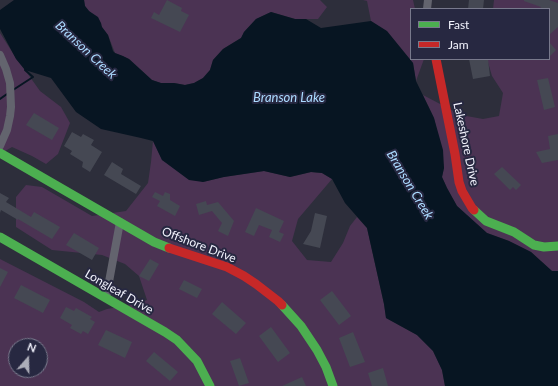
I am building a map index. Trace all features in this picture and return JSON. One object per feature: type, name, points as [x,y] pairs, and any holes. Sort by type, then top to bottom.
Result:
[{"type":"street","points":[[0,54],[10,83],[11,106],[7,130],[0,146]]},
{"type":"street","name":"Lakeshore Drive","points":[[436,60],[455,154],[459,182],[462,192],[472,208],[486,221],[514,232],[534,245],[544,247],[558,246]]},
{"type":"street","name":"Offshore Drive","points":[[0,153],[154,242],[227,267],[244,276],[267,292],[289,311],[310,338],[326,367],[333,386]]},
{"type":"street","points":[[106,298],[120,222]]},
{"type":"street","name":"Longleaf Drive","points":[[0,237],[177,340],[197,361],[210,386]]},
{"type":"shaded area","points":[[84,0],[320,0],[327,7],[318,19],[295,19],[271,12],[256,19],[244,32],[241,38],[223,49],[213,60],[210,70],[203,78],[194,83],[185,85],[161,83],[152,80],[129,59],[115,53],[108,35],[85,6]]},
{"type":"shaded area","points":[[363,0],[413,0],[415,8],[410,8],[410,59],[387,32],[371,21],[367,1]]},
{"type":"shaded area","points":[[494,0],[558,0],[558,271],[552,271],[531,252],[509,241],[487,233],[457,206],[442,177],[444,168],[434,118],[423,95],[461,115],[483,119],[499,116],[503,93],[492,76],[487,60],[550,60],[550,8],[493,8]]},
{"type":"shaded area","points":[[0,33],[40,91],[61,107],[70,123],[58,154],[46,164],[12,147],[0,154]]},
{"type":"shaded area","points":[[410,60],[424,60],[416,81],[413,63]]},
{"type":"shaded area","points":[[153,141],[162,160],[203,182],[223,177],[264,171],[290,177],[311,172],[322,173],[332,179],[298,219],[292,241],[307,260],[331,262],[343,243],[350,226],[357,217],[367,228],[386,318],[417,335],[433,351],[442,370],[445,386],[0,386],[0,259],[84,302],[99,312],[107,309],[138,304],[147,300],[139,276],[125,264],[102,255],[52,250],[16,227],[16,197],[26,185],[42,187],[92,216],[126,211],[148,183]]},
{"type":"water","name":"Branson Lake","points":[[14,0],[84,0],[85,6],[89,11],[98,17],[102,27],[108,35],[115,53],[129,59],[152,80],[161,83],[185,85],[194,83],[203,78],[210,70],[213,60],[223,49],[241,38],[244,32],[256,19],[271,12],[295,19],[306,19],[321,28],[371,21],[387,31],[413,63],[416,81],[434,118],[443,150],[444,168],[442,177],[457,206],[487,233],[509,241],[531,252],[552,271],[558,271],[558,386],[445,386],[442,370],[433,351],[417,335],[386,318],[367,228],[345,203],[332,179],[322,173],[311,172],[290,177],[264,171],[203,182],[189,180],[162,160],[153,141],[101,129],[76,112],[51,78],[25,70],[16,59],[0,29],[0,10]]},
{"type":"building","points":[[167,0],[182,8],[181,11],[189,15],[180,32],[151,18],[154,12],[159,15]]},
{"type":"building","points":[[469,0],[484,0],[483,8],[468,8]]},
{"type":"building","points":[[549,0],[558,3],[558,27],[550,34],[550,8],[540,8],[524,1]]},
{"type":"building","points":[[550,43],[556,50],[550,56]]},
{"type":"building","points":[[469,60],[488,60],[490,76],[473,79]]},
{"type":"building","points":[[548,78],[555,107],[544,110],[537,80]]},
{"type":"building","points":[[34,113],[59,128],[52,140],[26,125]]},
{"type":"building","points":[[72,132],[81,137],[83,134],[94,140],[91,145],[102,152],[90,172],[82,167],[83,162],[70,154],[72,151],[64,146]]},
{"type":"building","points":[[558,134],[558,160],[542,163],[536,152],[550,149],[548,136]]},
{"type":"building","points":[[112,162],[123,169],[121,174],[141,186],[136,194],[104,175]]},
{"type":"building","points":[[502,167],[521,185],[516,190],[513,187],[510,190],[494,174]]},
{"type":"building","points":[[155,192],[163,196],[165,192],[170,194],[170,200],[180,206],[175,216],[157,206],[160,201],[152,197]]},
{"type":"building","points":[[0,193],[9,198],[6,202],[31,217],[34,212],[60,227],[52,239],[1,210],[0,213]]},
{"type":"building","points":[[206,201],[207,205],[218,202],[234,221],[228,236],[218,231],[222,223],[212,211],[199,215],[196,204]]},
{"type":"building","points":[[256,208],[284,221],[279,232],[284,234],[280,242],[269,237],[272,230],[259,225],[254,236],[245,232]]},
{"type":"building","points":[[315,213],[327,216],[320,248],[303,244],[311,231]]},
{"type":"building","points":[[74,233],[99,248],[92,260],[66,245]]},
{"type":"building","points":[[150,259],[159,264],[149,281],[139,276]]},
{"type":"building","points":[[0,268],[8,272],[0,287]]},
{"type":"building","points":[[184,280],[202,289],[197,298],[179,289]]},
{"type":"building","points":[[21,285],[50,300],[43,313],[14,298]]},
{"type":"building","points":[[332,291],[351,316],[339,325],[320,300]]},
{"type":"building","points":[[222,302],[246,323],[236,334],[212,314]]},
{"type":"building","points":[[66,307],[74,311],[76,308],[92,317],[90,319],[95,322],[88,334],[83,331],[81,334],[70,328],[72,325],[60,318]]},
{"type":"building","points":[[271,327],[290,353],[278,362],[259,336]]},
{"type":"building","points":[[106,330],[132,342],[125,358],[98,345]]},
{"type":"building","points":[[353,332],[365,362],[350,367],[339,338]]},
{"type":"building","points":[[154,352],[178,372],[170,381],[146,361]]},
{"type":"building","points":[[240,358],[249,383],[239,386],[230,361]]},
{"type":"building","points":[[383,368],[388,386],[372,386],[368,373]]},
{"type":"building","points":[[302,377],[306,386],[282,386]]},
{"type":"waterway","points":[[13,90],[33,77],[25,70]]},
{"type":"waterway","points":[[0,99],[7,94]]},
{"type":"traffic: fast","points":[[0,153],[154,242],[169,248]]},
{"type":"traffic: fast","points":[[474,210],[486,221],[514,232],[534,245],[544,247],[558,246]]},
{"type":"traffic: fast","points":[[0,237],[177,340],[197,361],[210,386]]},
{"type":"traffic: fast","points":[[282,305],[301,326],[317,350],[326,367],[333,386]]},
{"type":"traffic: jam","points":[[436,60],[455,154],[459,182],[462,191],[474,210]]},
{"type":"traffic: jam","points":[[169,248],[227,267],[256,284],[282,305]]},
{"type":"water label","name":"Branson Creek","points":[[86,50]]},
{"type":"water label","name":"Branson Creek","points":[[410,185]]}]
